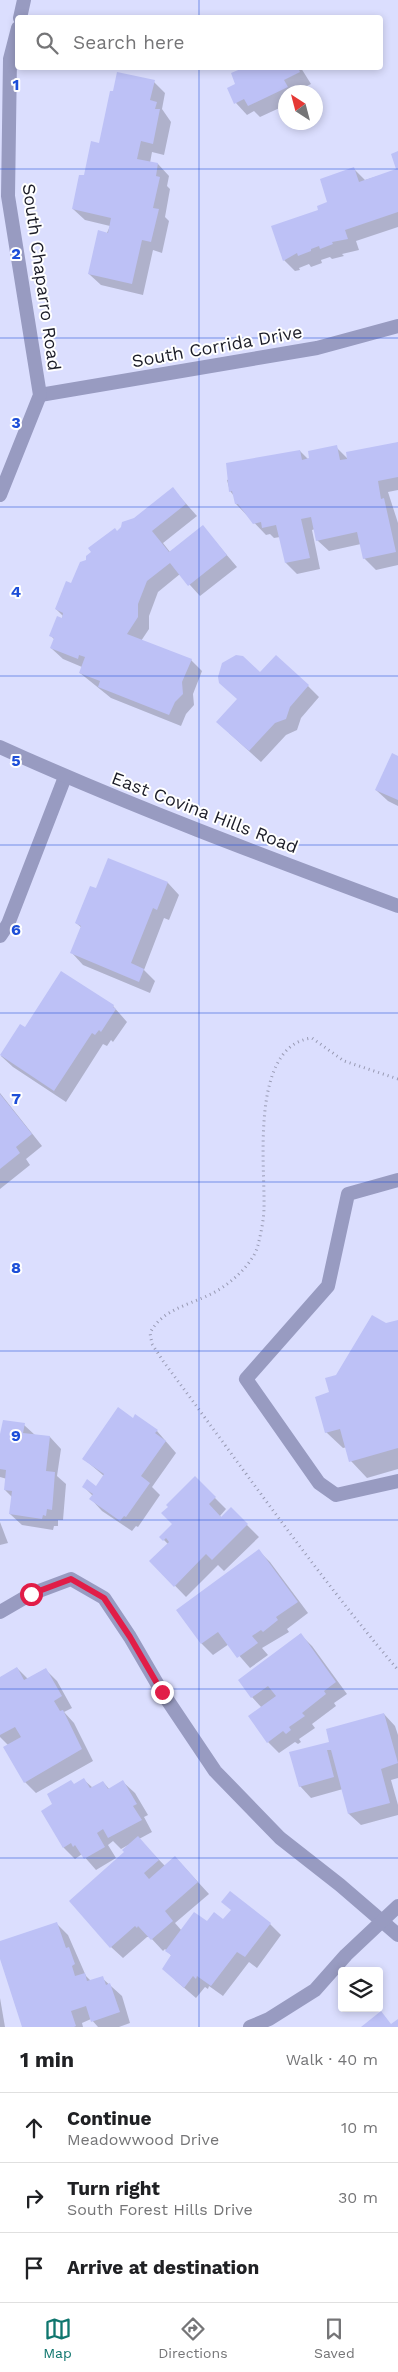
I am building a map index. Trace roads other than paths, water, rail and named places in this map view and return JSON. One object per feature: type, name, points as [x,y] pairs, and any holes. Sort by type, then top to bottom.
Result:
[{"type":"street","points":[[21,15],[24,0]]},
{"type":"street","name":"South Chaparro Road","points":[[0,494],[40,394],[8,196],[10,59],[15,40]]},
{"type":"street","name":"South Corrida Drive","points":[[40,394],[317,348],[398,326]]},
{"type":"street","name":"East Covina Hills Road","points":[[0,747],[66,777],[398,906]]},
{"type":"street","points":[[0,936],[8,924],[66,777]]},
{"type":"street","points":[[398,1180],[348,1194],[328,1286],[246,1379],[319,1483],[336,1495],[398,1481]]},
{"type":"street","points":[[0,1612],[31,1594],[71,1579],[104,1598],[130,1637],[162,1692],[215,1771],[280,1838],[340,1885],[380,1922],[398,1935]]},
{"type":"street","points":[[250,2027],[269,2019],[315,1990],[346,1955],[398,1906]]}]
